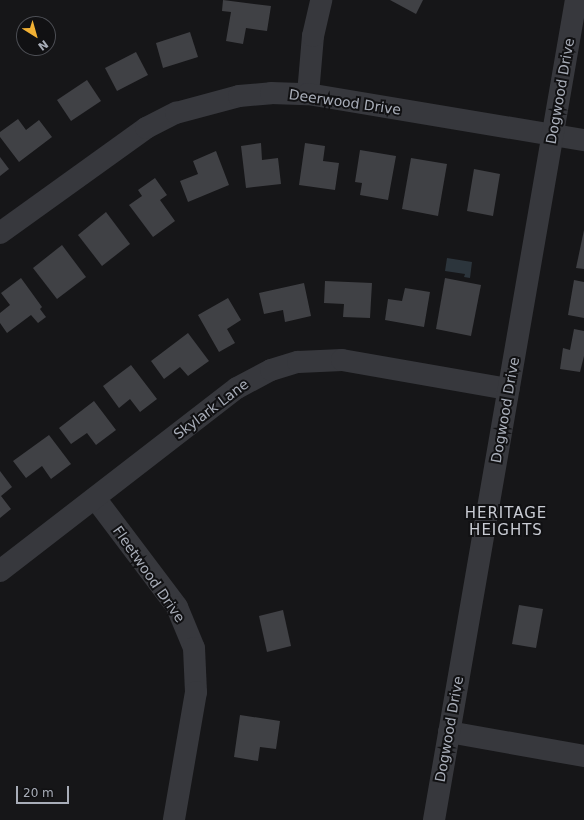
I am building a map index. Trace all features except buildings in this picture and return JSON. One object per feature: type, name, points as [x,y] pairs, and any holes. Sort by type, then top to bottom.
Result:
[{"type":"street","points":[[308,94],[313,36],[321,0]]},
{"type":"street","name":"Dogwood Drive","points":[[434,820],[576,0]]},
{"type":"street","name":"Deerwood Drive","points":[[0,234],[114,149],[146,128],[176,113],[239,96],[271,93],[308,94],[584,140]]},
{"type":"street","name":"Skylark Lane","points":[[0,571],[237,388],[271,370],[298,362],[342,360],[508,389]]},
{"type":"street","name":"Fleetwood Drive","points":[[95,498],[177,607],[194,648],[196,692],[174,820]]},
{"type":"street","points":[[449,732],[584,756]]},
{"type":"shaded area","points":[[447,258],[472,262],[470,278],[464,277],[465,274],[445,271]]},
{"type":"district","name":"HERITAGE HEIGHTS","points":[[506,522]]}]
